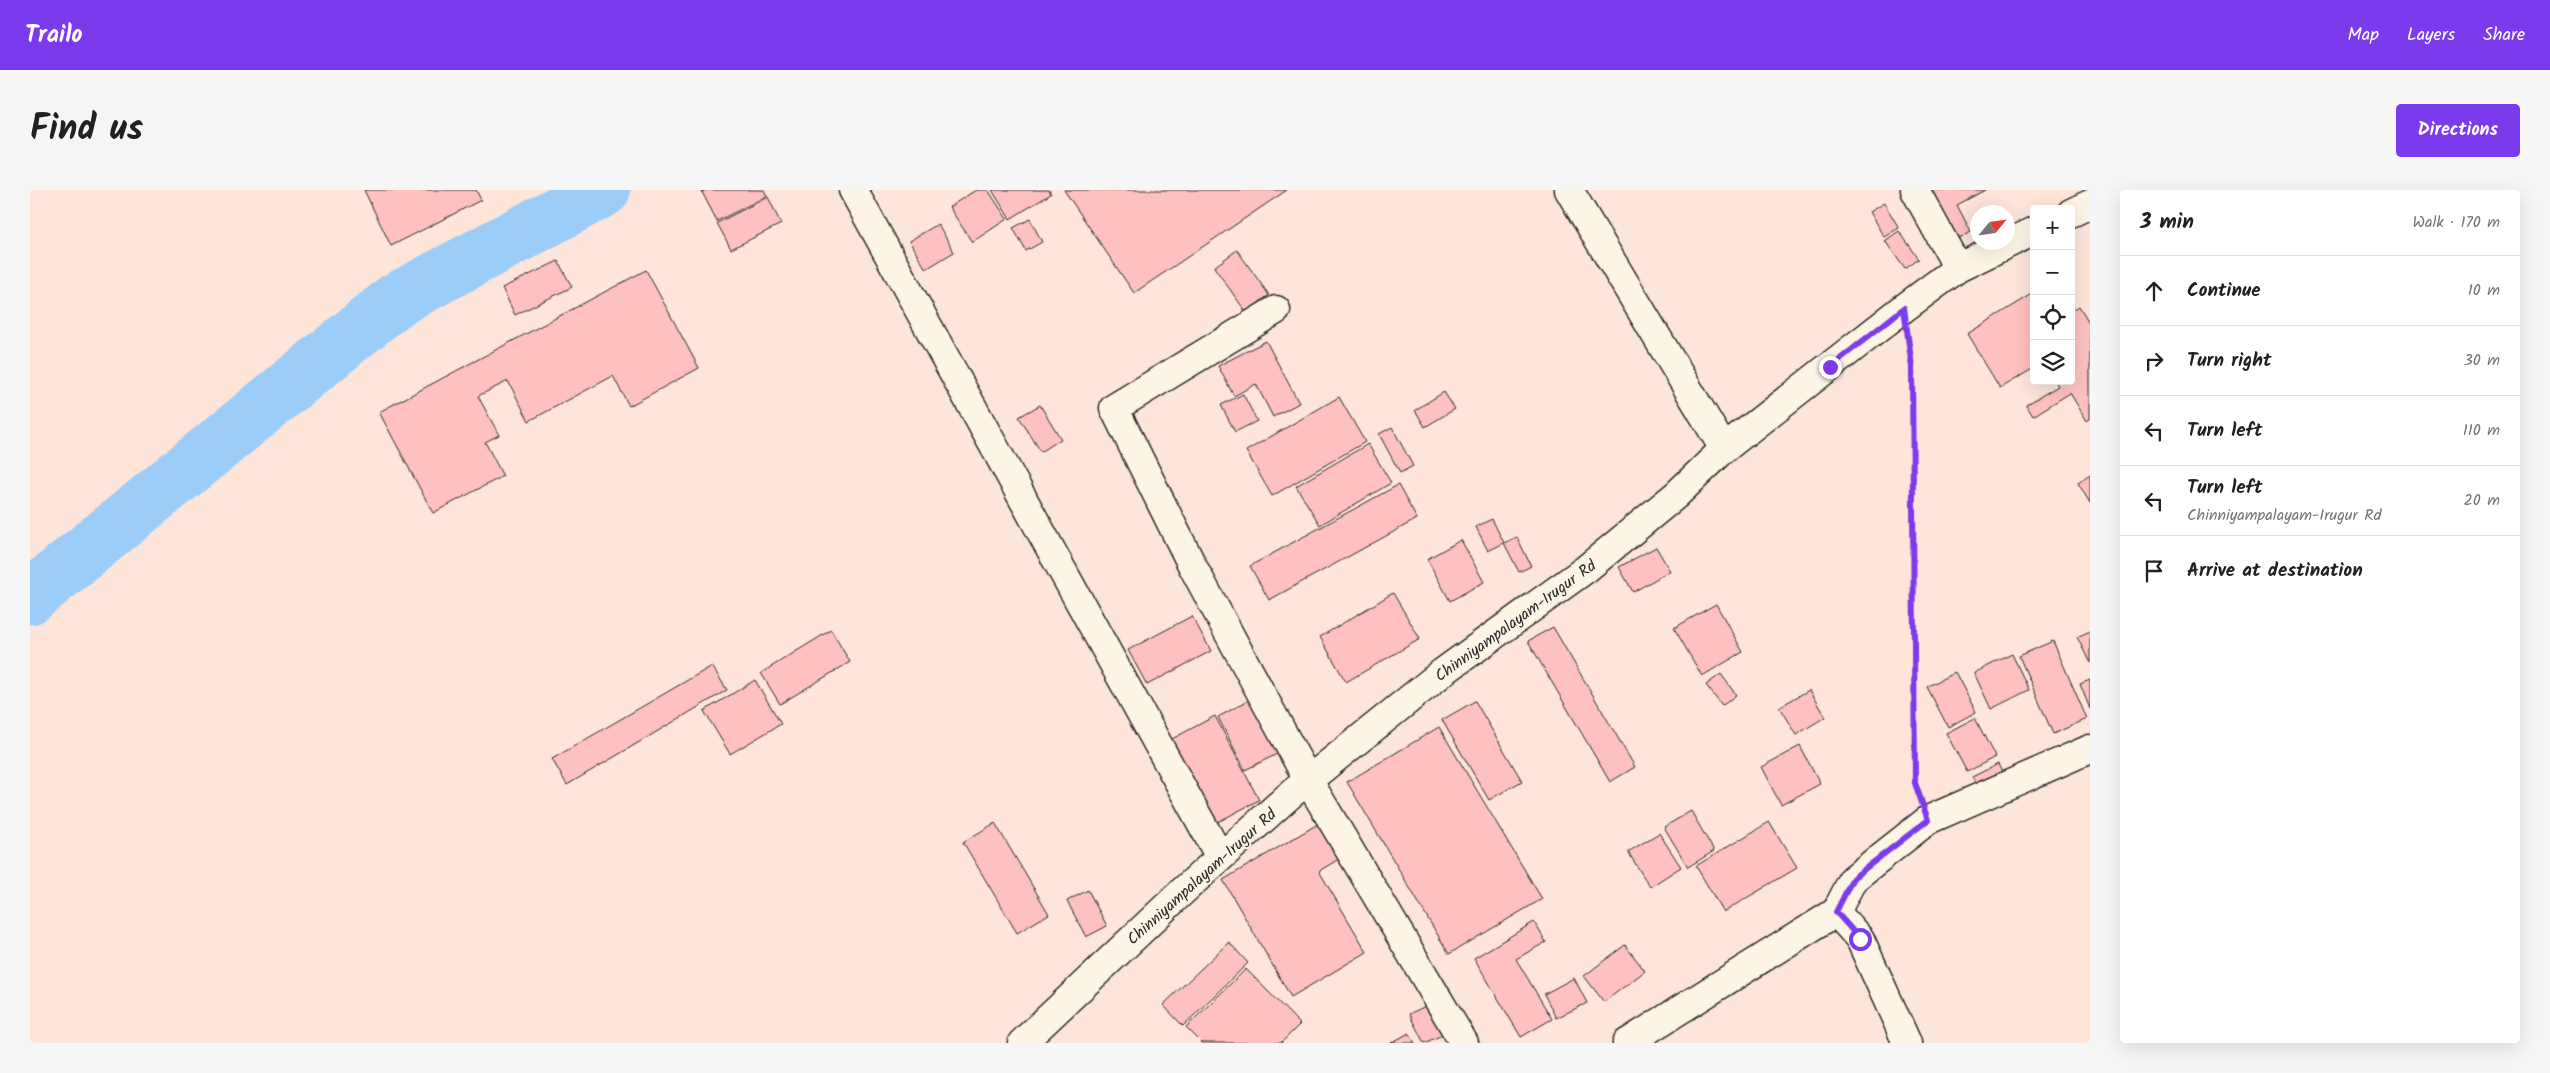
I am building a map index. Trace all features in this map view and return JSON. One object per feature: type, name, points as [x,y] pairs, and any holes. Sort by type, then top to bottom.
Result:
[{"type":"street","points":[[853,190],[1220,857]]},
{"type":"street","points":[[1569,190],[1724,450]]},
{"type":"street","points":[[1916,190],[1958,268]]},
{"type":"street","points":[[2075,211],[2090,204]]},
{"type":"street","name":"Chinniyampalayam-Irugur Rd","points":[[1022,1043],[1220,857],[1308,780],[1443,672],[1586,569],[1676,495],[1724,450],[1904,308],[1958,268],[2030,233]]},
{"type":"street","points":[[1276,310],[1114,408],[1193,567],[1308,780],[1464,1043]]},
{"type":"street","points":[[1627,1043],[1836,912],[1853,878],[1928,820],[2090,749]]},
{"type":"street","points":[[1836,912],[1860,939],[1908,1043]]},
{"type":"path","points":[[1904,308],[1912,367],[1915,783],[1928,820]]},
{"type":"building","points":[[364,190],[476,190],[481,200],[391,246]]},
{"type":"building","points":[[706,190],[764,190],[767,196],[717,221],[702,192]]},
{"type":"building","points":[[976,190],[988,190],[1007,219],[972,242],[949,207]]},
{"type":"building","points":[[992,190],[1049,190],[1051,194],[1010,219]]},
{"type":"building","points":[[1064,190],[1287,190],[1134,293]]},
{"type":"building","points":[[1932,190],[1985,190],[1957,205],[1970,232],[1957,239]]},
{"type":"building","points":[[768,197],[781,224],[731,249],[717,223]]},
{"type":"building","points":[[1884,203],[1899,228],[1884,237],[1869,212]]},
{"type":"building","points":[[1030,219],[1042,242],[1026,251],[1013,228]]},
{"type":"building","points":[[938,224],[954,252],[926,269],[909,241]]},
{"type":"building","points":[[1899,231],[1919,259],[1905,269],[1885,241]]},
{"type":"building","points":[[1237,250],[1269,295],[1246,312],[1214,267]]},
{"type":"building","points":[[558,261],[572,287],[515,315],[502,288]]},
{"type":"building","points":[[646,270],[699,368],[629,406],[613,376],[529,421],[508,381],[478,396],[499,435],[485,442],[503,476],[433,513],[379,412]]},
{"type":"building","points":[[2030,295],[2030,370],[2000,388],[1967,334]]},
{"type":"building","points":[[2079,306],[2090,324],[2090,419],[2087,421],[2070,393],[2033,416],[2026,405],[2058,386],[2075,385],[2075,309]]},
{"type":"building","points":[[1266,341],[1299,403],[1273,417],[1256,384],[1234,396],[1218,366]]},
{"type":"building","points":[[1444,392],[1455,409],[1425,427],[1415,410]]},
{"type":"building","points":[[1243,394],[1257,421],[1235,432],[1221,405]]},
{"type":"building","points":[[1339,397],[1365,442],[1272,496],[1246,451]]},
{"type":"building","points":[[1040,405],[1061,439],[1041,452],[1019,417]]},
{"type":"building","points":[[1392,427],[1413,466],[1400,473],[1379,434]]},
{"type":"building","points":[[1368,444],[1391,483],[1320,525],[1296,486]]},
{"type":"building","points":[[2090,475],[2090,503],[2078,483]]},
{"type":"building","points":[[1398,485],[1417,519],[1269,600],[1250,566]]},
{"type":"building","points":[[1492,519],[1504,543],[1488,551],[1476,527]]},
{"type":"building","points":[[1517,537],[1531,566],[1519,572],[1504,543]]},
{"type":"building","points":[[1461,540],[1484,582],[1450,601],[1427,559]]},
{"type":"building","points":[[1656,547],[1670,571],[1633,592],[1619,567]]},
{"type":"building","points":[[1393,593],[1420,639],[1346,682],[1320,637]]},
{"type":"building","points":[[1716,604],[1743,652],[1702,676],[1674,628]]},
{"type":"building","points":[[1192,616],[1211,651],[1147,685],[1128,650]]},
{"type":"building","points":[[1553,627],[1635,767],[1610,782],[1528,641]]},
{"type":"building","points":[[831,630],[850,662],[780,704],[761,673]]},
{"type":"building","points":[[2090,631],[2090,663],[2077,637]]},
{"type":"building","points":[[2053,641],[2087,719],[2053,734],[2019,656]]},
{"type":"building","points":[[2012,654],[2029,690],[1991,709],[1974,673]]},
{"type":"building","points":[[712,666],[727,690],[567,785],[552,759]]},
{"type":"building","points":[[1955,672],[1976,712],[1948,727],[1927,687]]},
{"type":"building","points":[[1721,674],[1736,695],[1722,706],[1706,685]]},
{"type":"building","points":[[755,680],[781,724],[730,754],[704,711]]},
{"type":"building","points":[[2090,680],[2090,709],[2080,684]]},
{"type":"building","points":[[1809,690],[1825,717],[1796,735],[1779,707]]},
{"type":"building","points":[[1251,699],[1279,753],[1245,770],[1218,717]]},
{"type":"building","points":[[1475,701],[1522,781],[1489,800],[1442,720]]},
{"type":"building","points":[[1215,716],[1259,800],[1216,823],[1172,739]]},
{"type":"building","points":[[1975,718],[1995,757],[1967,772],[1946,733]]},
{"type":"building","points":[[1439,727],[1542,899],[1449,954],[1347,782]]},
{"type":"building","points":[[1800,746],[1820,784],[1781,805],[1761,767]]},
{"type":"building","points":[[1998,764],[2005,779],[1979,791],[1972,777]]},
{"type":"building","points":[[1691,811],[1714,851],[1688,867],[1664,827]]},
{"type":"building","points":[[1769,822],[1797,868],[1723,912],[1696,866]]},
{"type":"building","points":[[995,823],[1049,914],[1017,933],[963,842]]},
{"type":"building","points":[[1318,824],[1339,859],[1319,871],[1367,952],[1291,997],[1223,880]]},
{"type":"building","points":[[1659,833],[1681,867],[1650,887],[1628,852]]},
{"type":"building","points":[[1088,890],[1107,926],[1086,937],[1067,901]]},
{"type":"building","points":[[1534,922],[1546,942],[1516,959],[1552,1019],[1521,1037],[1474,958]]},
{"type":"building","points":[[1229,942],[1248,963],[1183,1026],[1163,1005]]},
{"type":"building","points":[[1625,945],[1645,971],[1604,1002],[1584,976]]},
{"type":"building","points":[[1246,969],[1300,1024],[1281,1043],[1202,1043],[1186,1027]]},
{"type":"building","points":[[1574,978],[1587,1003],[1556,1018],[1544,994]]},
{"type":"building","points":[[1434,1002],[1449,1032],[1424,1043],[1409,1014]]},
{"type":"building","points":[[1409,1033],[1415,1043],[1391,1043]]},
{"type":"waterway","points":[[30,597],[396,300],[603,190]]},
{"type":"route","points":[[1830,367],[1904,308],[1912,367],[1915,783],[1928,820],[1853,878],[1836,912],[1860,939]]}]
